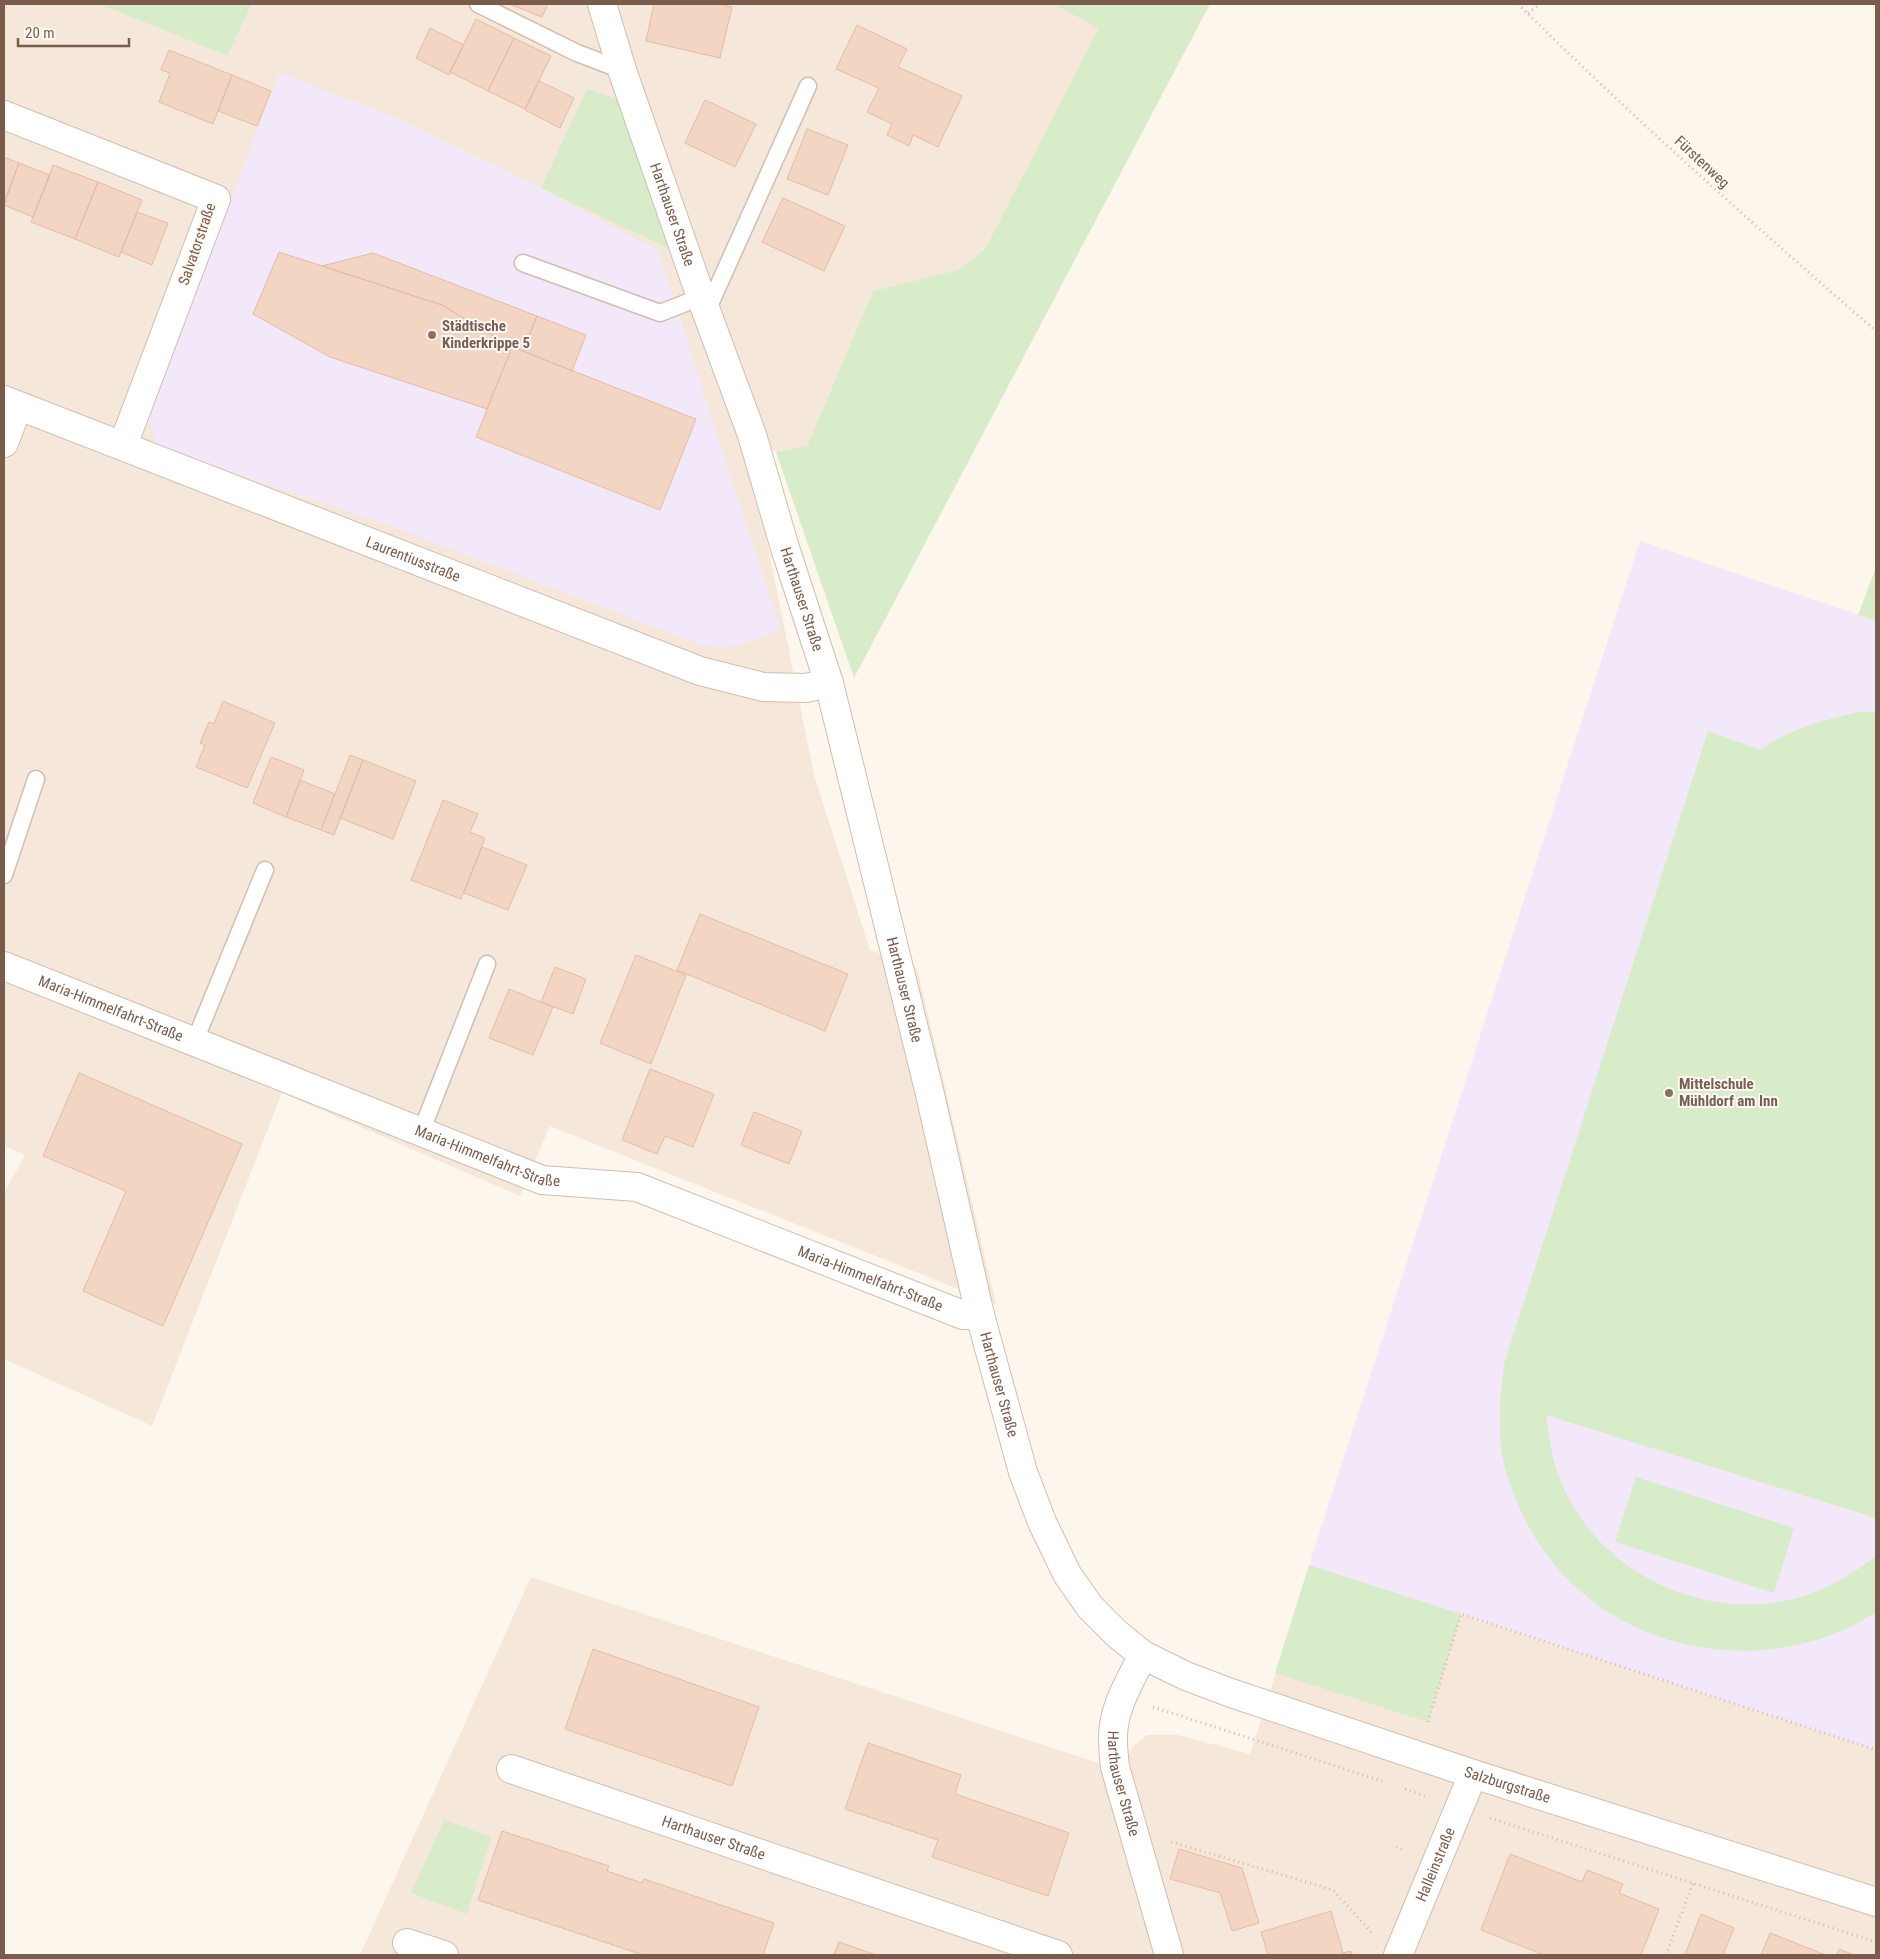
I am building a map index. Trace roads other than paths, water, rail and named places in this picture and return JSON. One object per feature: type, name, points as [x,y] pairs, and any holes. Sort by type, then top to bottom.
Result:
[{"type":"street","name":"Harthauser Straße","points":[[602,4],[622,70],[704,305],[752,435],[785,548],[829,683],[929,1090],[980,1315],[1023,1472],[1042,1522],[1067,1574],[1090,1607],[1117,1634],[1142,1655],[1124,1691],[1117,1712],[1112,1738],[1115,1767],[1169,1955]]},
{"type":"street","name":"Salvatorstraße","points":[[4,115],[216,199],[123,445]]},
{"type":"street","name":"Laurentiusstraße","points":[[11,403],[700,671],[763,688],[806,688],[829,683]]},
{"type":"street","points":[[4,443],[11,403]]},
{"type":"street","name":"Maria-Himmelfahrt-Straße","points":[[4,966],[542,1180],[637,1187],[963,1315],[980,1315]]},
{"type":"street","name":"Salzburgstraße","points":[[1142,1655],[1186,1676],[1231,1693],[1473,1774],[1876,1902]]},
{"type":"street","name":"Harthauser Straße","points":[[511,1769],[1058,1955]]},
{"type":"street","name":"Halleinstraße","points":[[1387,1947],[1473,1774]]},
{"type":"street","points":[[407,1943],[444,1955]]},
{"type":"lane","points":[[478,4],[577,53],[622,70]]},
{"type":"lane","points":[[523,263],[660,313],[704,305],[808,86]]},
{"type":"lane","points":[[4,875],[36,779]]},
{"type":"lane","points":[[194,1042],[265,870]]},
{"type":"lane","points":[[421,1132],[487,964]]},
{"type":"place","name":"Städtische Kinderkrippe 5","points":[[432,335]]},
{"type":"place","name":"Mittelschule Mühldorf am Inn","points":[[1669,1093]]}]
